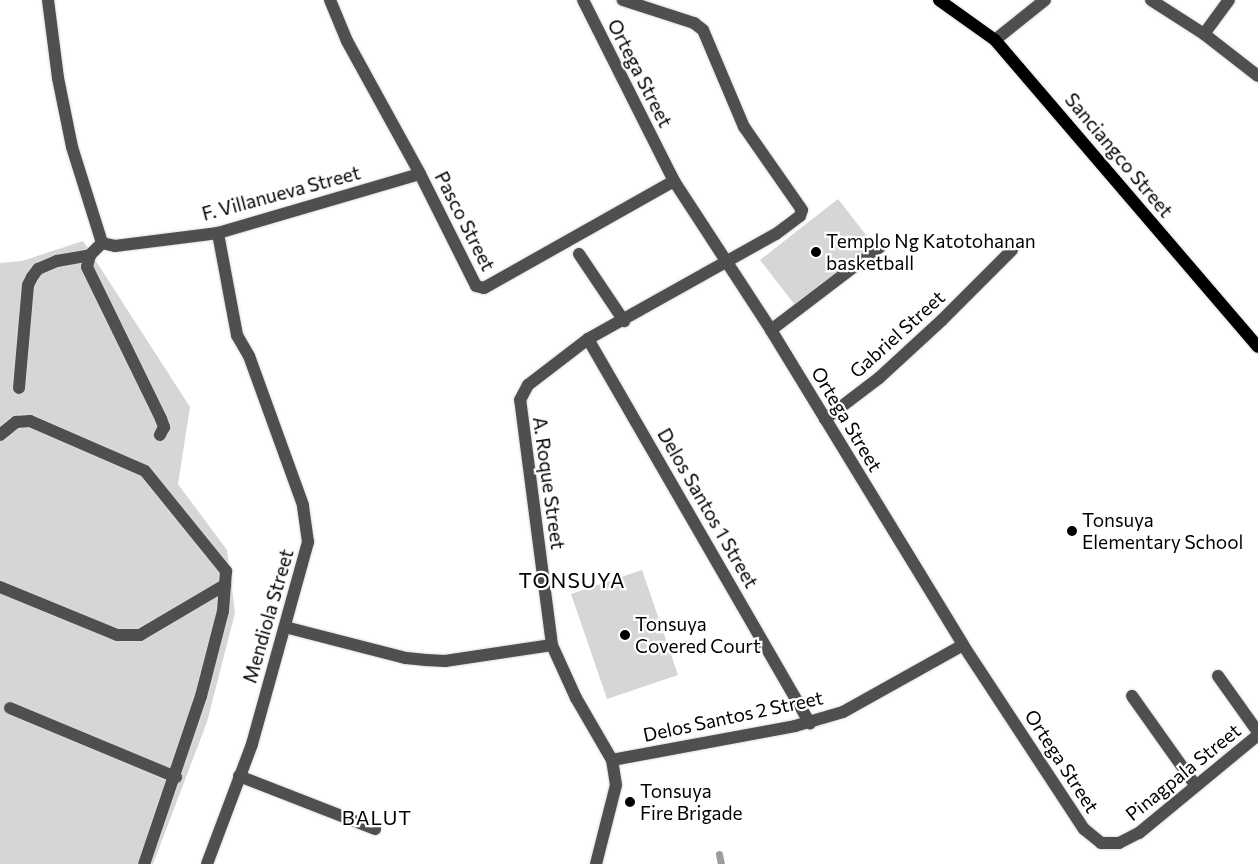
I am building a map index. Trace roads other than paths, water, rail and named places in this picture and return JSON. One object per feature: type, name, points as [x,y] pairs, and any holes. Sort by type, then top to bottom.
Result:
[{"type":"main road","name":"Sanciangco Street","points":[[938,0],[995,40],[1258,347]]},
{"type":"street","points":[[48,0],[58,78],[72,147],[102,243],[90,255],[87,267],[161,418],[164,427],[160,435]]},
{"type":"street","name":"Pasco Street","points":[[330,0],[347,41],[420,174],[476,286],[484,288],[674,182]]},
{"type":"street","name":"Ortega Street","points":[[583,0],[674,182],[727,260],[771,330],[963,645],[1084,830],[1102,843]]},
{"type":"street","name":"A. Roque Street","points":[[597,864],[616,785],[612,760],[576,698],[552,644],[520,400],[528,385],[588,339],[624,321],[727,260],[776,234],[800,216],[802,210],[744,127],[703,30],[694,23],[623,0]]},
{"type":"street","points":[[995,40],[1045,0]]},
{"type":"street","points":[[1152,0],[1204,34],[1258,76]]},
{"type":"street","points":[[1204,34],[1229,0]]},
{"type":"street","name":"F. Villanueva Street","points":[[102,243],[115,246],[218,233],[420,174]]},
{"type":"street","name":"Mendiola Street","points":[[207,864],[240,776],[285,627],[308,542],[304,505],[249,356],[237,335],[218,233]]},
{"type":"street","points":[[771,330],[880,247]]},
{"type":"street","name":"Gabriel Street","points":[[825,419],[879,378],[942,320],[1012,250]]},
{"type":"street","points":[[579,254],[624,321]]},
{"type":"street","points":[[19,388],[28,285],[32,277],[38,269],[57,261],[90,255]]},
{"type":"street","name":"Delos Santos 1 Street","points":[[588,339],[810,723]]},
{"type":"street","points":[[0,435],[16,422],[30,421],[145,471],[226,571],[223,611],[204,687],[176,777],[144,864]]},
{"type":"street","points":[[0,587],[117,636],[140,635],[225,585]]},
{"type":"street","points":[[285,627],[406,658],[426,660],[445,661],[552,644]]},
{"type":"street","name":"Delos Santos 2 Street","points":[[612,760],[810,723],[843,712],[963,645]]},
{"type":"street","points":[[1218,676],[1258,734]]},
{"type":"street","points":[[1132,696],[1196,786]]},
{"type":"street","points":[[10,708],[176,777]]},
{"type":"street","name":"Pinagpala Street","points":[[1102,843],[1118,843],[1139,833],[1258,734]]},
{"type":"street","points":[[240,776],[375,829]]},
{"type":"waterway","points":[[719,854],[721,864]]},
{"type":"place","name":"Templo Ng Katotohanan basketball","points":[[816,252]]},
{"type":"place","name":"Tonsuya Elementary School","points":[[1072,531]]},
{"type":"place","name":"Tonsuya Covered Court","points":[[625,635]]},
{"type":"place","name":"Tonsuya Fire Brigade","points":[[630,802]]},
{"type":"district","name":"TONSUYA","points":[[572,580]]},
{"type":"district","name":"BALUT","points":[[377,817]]}]
